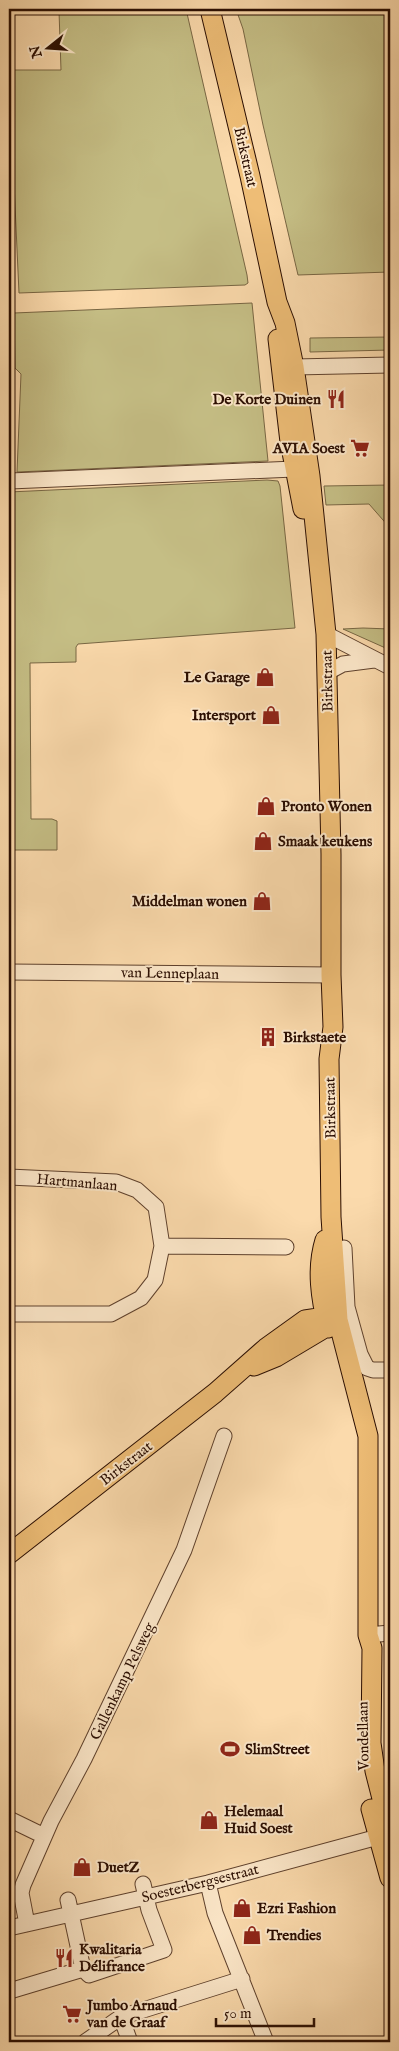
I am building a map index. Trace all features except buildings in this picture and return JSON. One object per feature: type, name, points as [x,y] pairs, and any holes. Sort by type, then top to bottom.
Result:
[{"type":"main road","name":"Birkstraat","points":[[9,1554],[242,1371],[276,1357],[330,1321],[320,1288],[320,1266],[331,1217],[329,1059],[334,1026],[325,975],[316,644],[304,515],[307,474],[307,426],[285,322],[278,307],[250,176],[210,9]]},
{"type":"main road","name":"Birkstraat","points":[[278,307],[277,325],[290,442],[307,474],[326,634],[328,672],[325,975]]},
{"type":"main road","name":"Vondellaan","points":[[330,1321],[367,1469],[368,1635],[372,1648],[372,1743],[386,1833],[390,1878]]},
{"type":"street","points":[[294,367],[390,365]]},
{"type":"street","points":[[284,398],[293,421],[307,426],[290,442]]},
{"type":"street","points":[[10,481],[307,474]]},
{"type":"street","points":[[326,634],[390,667]]},
{"type":"street","points":[[328,672],[343,664],[374,660]]},
{"type":"street","name":"van Lenneplaan","points":[[9,972],[325,975]]},
{"type":"street","name":"Hartmanlaan","points":[[9,1177],[116,1182],[137,1190],[156,1207],[162,1246]]},
{"type":"street","points":[[9,1314],[111,1314],[141,1298],[155,1280],[162,1246],[286,1247]]},
{"type":"street","points":[[344,1248],[345,1286],[350,1318],[363,1363],[367,1368],[373,1370],[390,1370]]},
{"type":"street","name":"Gallenkamp Pelsweg","points":[[27,1924],[22,1889],[44,1836],[84,1760],[184,1550],[224,1436]]},
{"type":"street","points":[[368,1635],[390,1633]]},
{"type":"street","points":[[9,1819],[44,1836]]},
{"type":"street","name":"Soesterbergsestraat","points":[[9,1928],[27,1924],[69,1907],[144,1890],[208,1883],[386,1833]]},
{"type":"street","points":[[208,1883],[216,1913],[266,2042]]},
{"type":"street","points":[[69,1907],[83,1968],[89,1976],[164,1950],[144,1890]]},
{"type":"street","points":[[9,1990],[83,1968]]},
{"type":"street","points":[[85,2042],[121,2017],[242,1979]]},
{"type":"street","points":[[121,2017],[130,2042]]},
{"type":"shaded area","points":[[50,9],[186,9],[248,283],[245,285],[19,293],[14,183],[9,182],[9,82],[11,82],[13,70],[61,70],[59,11],[50,11]]},
{"type":"shaded area","points":[[236,9],[390,9],[390,272],[298,275],[243,29]]},
{"type":"shaded area","points":[[252,303],[268,461],[17,472],[21,374],[15,368],[14,313]]},
{"type":"shaded area","points":[[390,337],[390,350],[310,352],[310,338]]},
{"type":"shaded area","points":[[278,481],[280,486],[295,628],[78,644],[76,647],[76,662],[30,663],[31,819],[52,819],[57,821],[57,850],[9,850],[9,492]]},
{"type":"shaded area","points":[[390,485],[390,528],[369,504],[326,505],[324,486]]},
{"type":"shaded area","points":[[343,629],[390,629],[390,650]]},
{"type":"place","name":"De Korte Duinen","points":[[336,399]]},
{"type":"place","name":"AVIA Soest","points":[[360,448]]},
{"type":"place","name":"Le Garage","points":[[265,677]]},
{"type":"place","name":"Intersport","points":[[271,715]]},
{"type":"place","name":"Pronto Wonen","points":[[266,806]]},
{"type":"place","name":"Smaak keukens","points":[[263,841]]},
{"type":"place","name":"Middelman wonen","points":[[262,901]]},
{"type":"place","name":"Birkstaete","points":[[268,1037]]},
{"type":"place","name":"SlimStreet","points":[[230,1749]]},
{"type":"place","name":"Helemaal Huid Soest","points":[[209,1820]]},
{"type":"place","name":"DuetZ","points":[[82,1867]]},
{"type":"place","name":"Ezri Fashion","points":[[242,1908]]},
{"type":"place","name":"Trendies","points":[[252,1935]]},
{"type":"place","name":"Kwalitaria Délifrance","points":[[64,1958]]},
{"type":"place","name":"Jumbo Arnaud van de Graaf","points":[[72,2014]]}]
